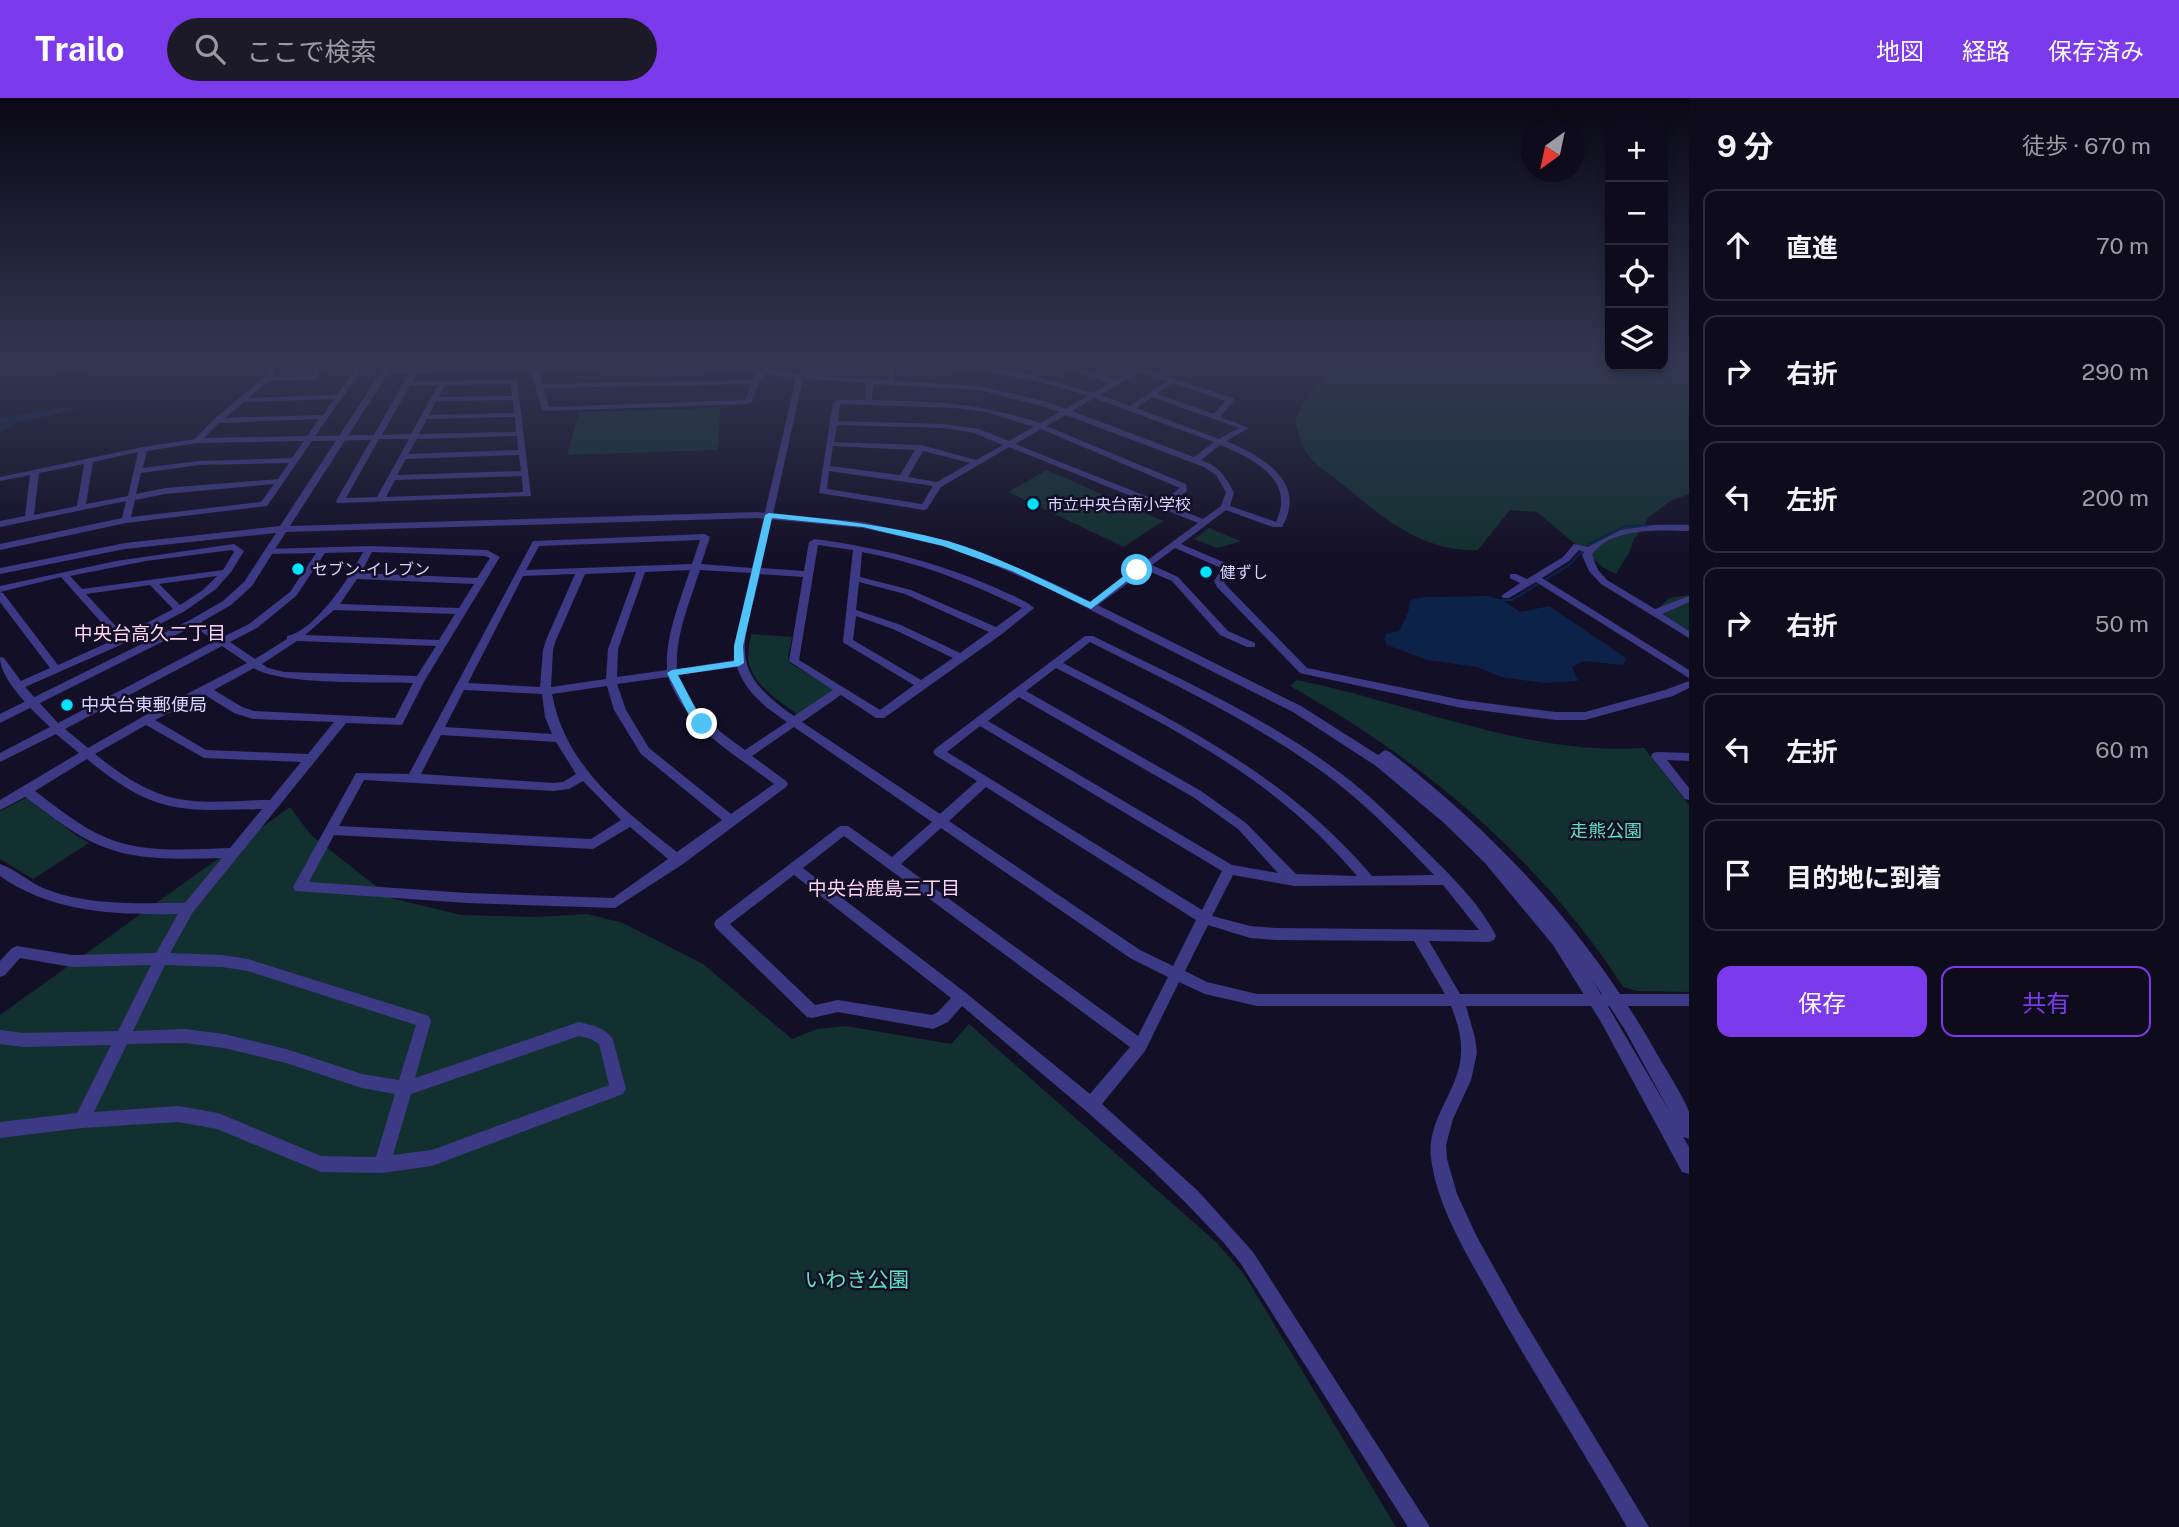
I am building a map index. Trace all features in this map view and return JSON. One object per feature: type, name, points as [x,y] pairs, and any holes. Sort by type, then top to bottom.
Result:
[{"type":"street","points":[[197,441],[210,428]]},
{"type":"street","points":[[0,547],[125,520],[264,504],[317,428]]},
{"type":"street","points":[[0,719],[227,603],[248,584],[288,527],[349,428]]},
{"type":"street","points":[[381,428],[340,501],[528,494],[518,428]]},
{"type":"street","points":[[380,500],[418,428]]},
{"type":"street","points":[[788,428],[739,646],[739,663],[757,694],[795,723],[1135,954],[1205,988],[1257,1000],[1689,1000]]},
{"type":"street","points":[[834,428],[822,491],[924,507],[938,485],[1039,428]]},
{"type":"street","points":[[951,428],[1013,444],[1203,522]]},
{"type":"street","points":[[1042,428],[1183,486],[1184,489],[1163,505]]},
{"type":"street","points":[[1094,604],[1225,507],[1230,492],[1219,473],[1108,428]]},
{"type":"street","points":[[1180,428],[1253,458],[1273,473],[1287,502],[1286,513],[1279,525],[1225,507]]},
{"type":"street","points":[[1195,461],[1219,442],[1244,428]]},
{"type":"street","points":[[0,479],[143,449],[197,441],[519,434]]},
{"type":"street","points":[[830,444],[921,447],[949,452],[977,463]]},
{"type":"street","points":[[903,478],[921,447]]},
{"type":"street","points":[[125,520],[143,449]]},
{"type":"street","points":[[402,457],[522,452]]},
{"type":"street","points":[[81,506],[89,460]]},
{"type":"street","points":[[139,471],[199,463],[295,460]]},
{"type":"street","points":[[826,468],[938,485]]},
{"type":"street","points":[[29,516],[36,471]]},
{"type":"street","points":[[391,478],[525,473]]},
{"type":"street","points":[[0,524],[130,497],[204,486],[280,481]]},
{"type":"street","points":[[0,566],[159,535],[288,527],[769,513],[863,525],[946,544],[1015,569],[1288,693],[1334,720],[1433,790],[1487,840],[1574,939],[1616,1001],[1689,1130]]},
{"type":"street","points":[[0,571],[125,546],[288,527]]},
{"type":"street","points":[[1506,597],[1566,559],[1577,546],[1588,550],[1618,533],[1634,528],[1689,528]]},
{"type":"street","points":[[413,778],[536,542],[705,537],[673,647],[672,673],[694,715],[782,785],[615,903],[467,898],[300,887],[360,776],[554,787],[565,786],[583,776]]},
{"type":"street","points":[[814,542],[858,547],[959,575],[1030,608],[880,715],[794,661],[814,542]]},
{"type":"street","points":[[1173,544],[1225,566],[1226,570],[1219,581],[1220,586],[1304,671],[1462,704],[1556,716],[1585,716],[1669,693],[1689,684]]},
{"type":"street","points":[[0,589],[63,574],[169,555],[234,547],[239,551],[225,572],[203,594],[179,609],[19,685]]},
{"type":"street","points":[[858,547],[848,641],[921,685]]},
{"type":"street","points":[[0,758],[225,643],[285,603],[323,549]]},
{"type":"street","points":[[204,689],[238,710],[254,715],[398,722],[441,643],[495,557],[487,553],[369,549],[269,551]]},
{"type":"street","points":[[0,806],[87,753],[254,662],[291,638],[332,607],[355,576],[369,549]]},
{"type":"street","points":[[1588,550],[1587,559],[1604,582],[1689,635]]},
{"type":"street","points":[[1144,565],[1175,579],[1224,633],[1251,645]]},
{"type":"street","points":[[520,573],[698,567],[808,573]]},
{"type":"street","points":[[641,570],[613,649],[611,681],[620,710],[645,751],[732,821]]},
{"type":"street","points":[[581,571],[548,649],[549,713],[558,738],[583,776],[630,821],[678,859]]},
{"type":"street","points":[[79,593],[225,572]]},
{"type":"street","points":[[63,574],[121,638]]},
{"type":"street","points":[[355,576],[478,581]]},
{"type":"street","points":[[1513,576],[1531,580],[1689,675]]},
{"type":"street","points":[[854,578],[908,592],[998,632]]},
{"type":"street","points":[[151,581],[179,609]]},
{"type":"street","points":[[0,595],[56,669]]},
{"type":"street","points":[[1655,614],[1689,600]]},
{"type":"street","points":[[1094,604],[1286,703],[1381,763],[1448,819],[1490,859],[1559,940],[1598,1000],[1689,1165]]},
{"type":"street","points":[[332,607],[460,611]]},
{"type":"street","points":[[853,612],[897,627],[960,657]]},
{"type":"street","points":[[194,622],[265,671],[284,675],[420,680]]},
{"type":"street","points":[[291,638],[441,643]]},
{"type":"street","points":[[1089,638],[1230,710],[1301,751],[1383,814],[1446,880],[1481,922],[1489,936],[1276,934],[1250,932],[1205,919],[939,752],[1018,692],[1089,638]]},
{"type":"street","points":[[0,660],[32,703],[58,728],[87,753],[145,794],[169,802],[197,805],[273,804]]},
{"type":"street","points":[[461,686],[547,691],[739,663]]},
{"type":"street","points":[[1055,663],[1216,750],[1272,786],[1343,848],[1367,879]]},
{"type":"street","points":[[744,756],[841,690]]},
{"type":"street","points":[[1018,692],[1197,794],[1242,826],[1294,881]]},
{"type":"street","points":[[82,1120],[188,908],[343,719]]},
{"type":"street","points":[[147,720],[204,754],[309,758]]},
{"type":"street","points":[[979,721],[1229,869],[1264,878],[1294,881],[1446,880]]},
{"type":"street","points":[[439,731],[558,738]]},
{"type":"street","points":[[1689,757],[1657,756],[1689,796]]},
{"type":"street","points":[[891,864],[985,781]]},
{"type":"street","points":[[26,791],[85,833],[105,843],[138,850],[234,853]]},
{"type":"street","points":[[332,830],[593,844],[630,821]]},
{"type":"street","points":[[961,997],[943,1017],[933,1022],[838,1006],[812,1012],[720,924],[844,829],[1140,1046]]},
{"type":"street","points":[[794,868],[961,997],[1091,1105],[1162,1167],[1234,1242],[1420,1527]]},
{"type":"street","points":[[0,869],[32,889],[62,901],[112,909],[188,908]]},
{"type":"street","points":[[1091,1105],[1140,1046],[1229,869]]},
{"type":"street","points":[[1419,937],[1463,1021],[1469,1055],[1441,1127],[1438,1157],[1452,1205],[1526,1343],[1639,1527]]},
{"type":"street","points":[[0,971],[17,953],[72,961],[222,961],[248,965],[424,1021],[382,1166]]},
{"type":"street","points":[[0,1037],[23,1040],[185,1036],[223,1041],[286,1056],[362,1081],[406,1088],[579,1030],[596,1033],[606,1040],[618,1088],[432,1158],[382,1166],[321,1164],[218,1121],[178,1114],[82,1120],[0,1130]]},
{"type":"green space","points":[[575,428],[719,428],[718,450],[567,455]]},
{"type":"green space","points":[[1297,428],[1689,428],[1689,494],[1670,501],[1647,519],[1616,574],[1604,568],[1537,512],[1510,510],[1478,550],[1458,549],[1421,539],[1372,508],[1315,463],[1303,447]]},
{"type":"green space","points":[[1047,470],[1163,521],[1124,547],[1008,492]]},
{"type":"green space","points":[[1209,528],[1243,541],[1217,548],[1194,539]]},
{"type":"green space","points":[[1689,595],[1689,633],[1654,613],[1669,598]]},
{"type":"green space","points":[[751,634],[792,637],[788,657],[790,663],[833,689],[833,693],[797,714],[790,709],[766,690],[754,675],[748,657]]},
{"type":"green space","name":"走熊公園","points":[[1297,680],[1512,736],[1600,748],[1644,748],[1689,805],[1689,992],[1637,991],[1623,987],[1591,940],[1555,896],[1475,816],[1386,746],[1290,686]]},
{"type":"green space","points":[[26,798],[89,843],[33,879],[0,859],[0,811]]},
{"type":"green space","name":"いわき公園","points":[[290,807],[311,835],[391,898],[461,915],[537,917],[587,914],[623,923],[703,964],[792,1039],[817,1029],[846,1026],[951,1044],[969,1024],[1217,1243],[1244,1274],[1396,1527],[0,1527],[0,1015]]},
{"type":"water","points":[[1489,596],[1503,600],[1520,612],[1549,606],[1626,658],[1623,665],[1583,661],[1572,667],[1578,681],[1544,683],[1501,677],[1477,667],[1427,660],[1387,645],[1384,639],[1386,634],[1399,631],[1408,613],[1410,600],[1425,597]]},
{"type":"waterway","points":[[1503,600],[1512,600],[1569,565],[1589,544],[1625,526],[1689,525]]},
{"type":"place","name":"市立中央台南小学校","points":[[1033,504]]},
{"type":"place","name":"セブン-イレブン","points":[[298,569]]},
{"type":"place","name":"健ずし","points":[[1206,572]]},
{"type":"place","name":"中央台東郵便局","points":[[67,705]]},
{"type":"district","name":"中央台高久二丁目","points":[[150,633]]},
{"type":"district","name":"中央台鹿島三丁目","points":[[884,888]]},
{"type":"route","points":[[702,724],[694,715],[672,673],[739,663],[739,646],[769,515],[863,525],[911,534],[1015,569],[1091,606],[1137,570]]}]
